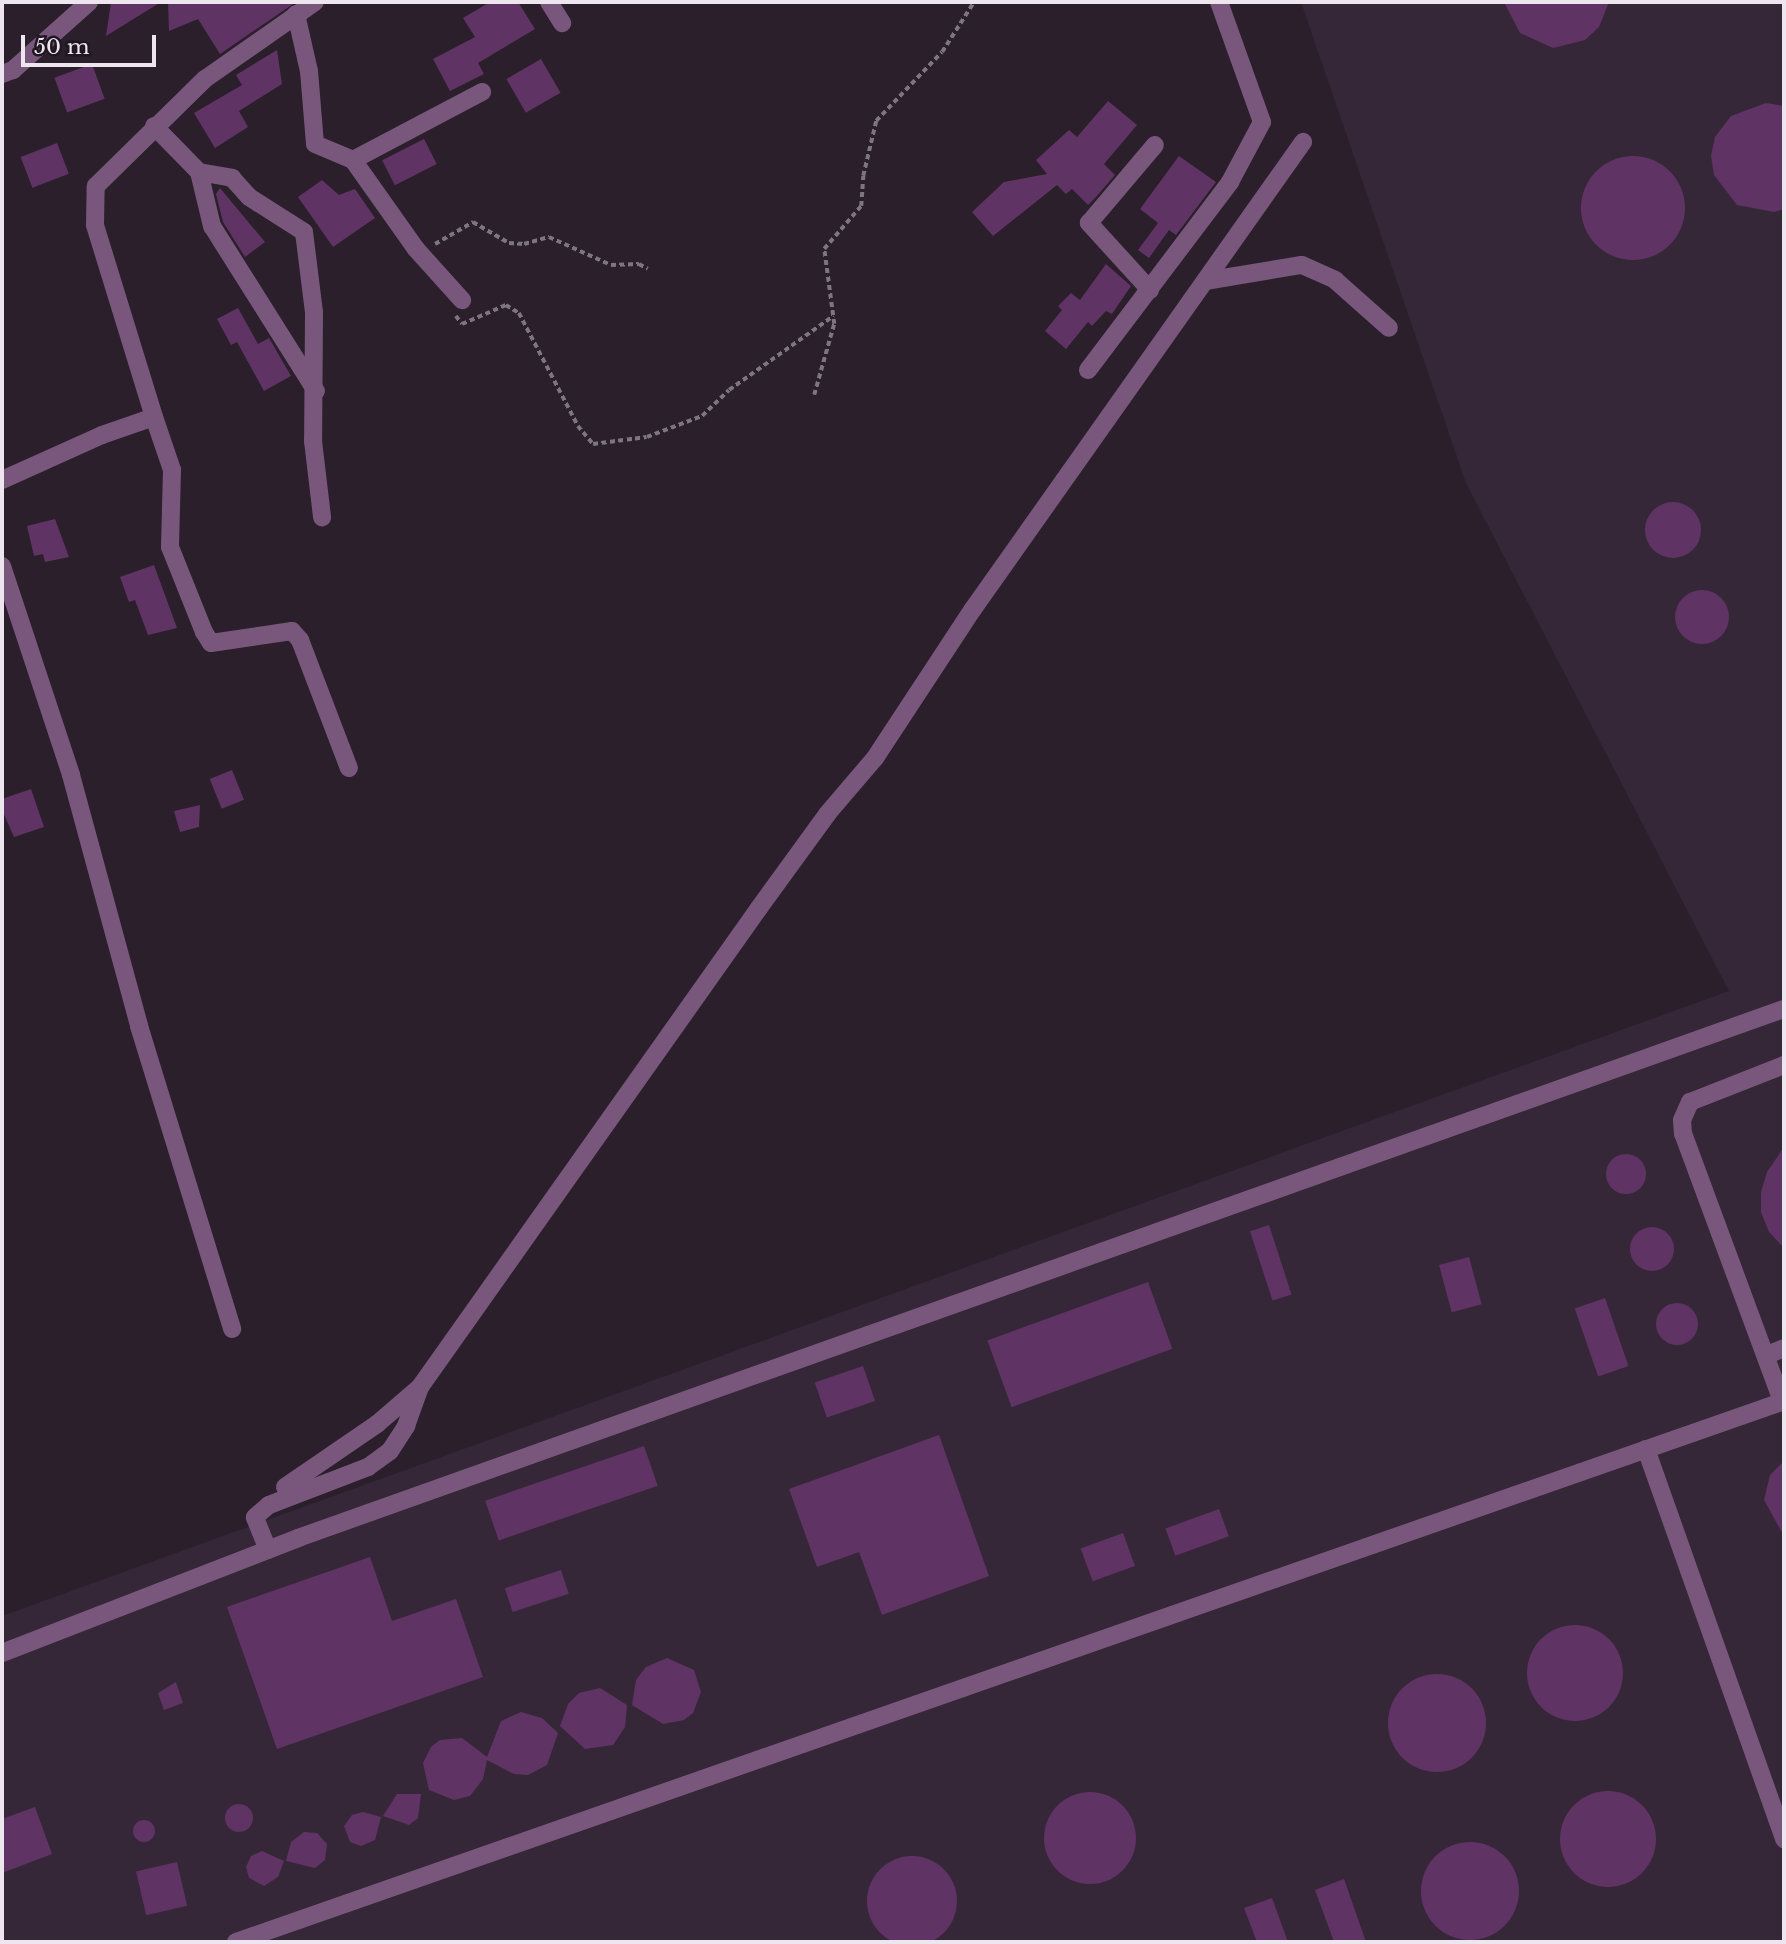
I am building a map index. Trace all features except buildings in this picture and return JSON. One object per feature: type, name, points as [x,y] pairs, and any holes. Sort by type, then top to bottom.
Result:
[{"type":"street","points":[[2,74],[13,70],[89,2]]},
{"type":"street","points":[[549,2],[562,23]]},
{"type":"street","points":[[1088,370],[1230,181],[1262,122],[1219,2]]},
{"type":"street","points":[[302,7],[205,79],[154,126],[96,187],[93,203],[116,302],[172,470],[170,547],[204,632],[211,643],[292,631],[300,640],[349,768]]},
{"type":"street","points":[[302,7],[315,144],[353,160],[416,249],[462,300]]},
{"type":"street","points":[[353,160],[482,92]]},
{"type":"street","points":[[154,126],[199,172],[212,226],[316,391]]},
{"type":"street","points":[[269,1505],[368,1467],[390,1451],[406,1426],[420,1387],[759,908],[828,813],[875,758],[973,608],[1303,142]]},
{"type":"street","points":[[1150,290],[1089,223],[1155,145]]},
{"type":"street","points":[[199,172],[232,178],[248,197],[304,232],[314,312],[316,391],[313,441],[322,517]]},
{"type":"street","points":[[1205,281],[1302,265],[1335,280],[1389,328]]},
{"type":"street","points":[[2,480],[102,435],[154,417]]},
{"type":"street","points":[[2,566],[71,775],[183,1177],[232,1329]]},
{"type":"street","points":[[2,1654],[268,1550],[1784,1009]]},
{"type":"street","points":[[236,1942],[1783,1401],[1683,1134],[1682,1120],[1690,1102],[1784,1065]]},
{"type":"street","points":[[1767,1355],[1784,1348]]},
{"type":"street","points":[[268,1550],[255,1517],[420,1387]]},
{"type":"street","points":[[1646,1449],[1784,1839]]},
{"type":"path","points":[[814,394],[833,316],[824,249],[862,206],[863,176],[876,121],[942,52],[974,2]]},
{"type":"path","points":[[416,249],[444,242],[473,222],[509,243],[524,244],[549,237],[611,265],[639,264],[648,269]]},
{"type":"path","points":[[462,300],[451,309],[462,324],[506,305],[519,313],[578,426],[593,444],[647,438],[702,416],[729,390],[833,316]]},
{"type":"shaded area","points":[[1301,2],[1784,2],[1784,1942],[2,1942],[2,1616],[1729,991],[1466,483]]}]
